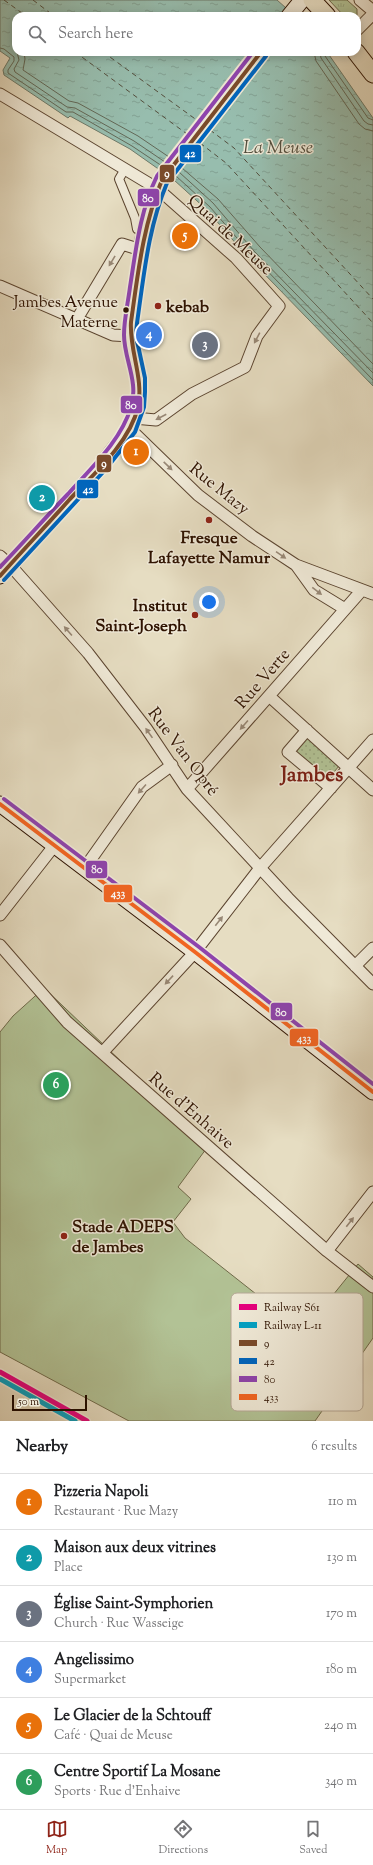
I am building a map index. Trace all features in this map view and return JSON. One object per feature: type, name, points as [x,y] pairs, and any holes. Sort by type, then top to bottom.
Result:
[{"type":"main road","points":[[312,0],[324,12]]},
{"type":"main road","points":[[0,576],[5,561],[102,465],[132,423],[139,392],[139,379],[130,336],[141,250],[145,230],[160,185],[258,56]]},
{"type":"main road","points":[[359,56],[373,74]]},
{"type":"main road","points":[[0,804],[195,952],[373,1092]]},
{"type":"street","points":[[360,0],[373,12],[361,26]]},
{"type":"street","name":"Quai de Meuse","points":[[0,94],[125,168],[160,185],[236,258],[279,306],[257,336],[245,367],[192,394],[156,420],[132,423]]},
{"type":"street","points":[[125,168],[119,179],[135,218],[137,228],[145,230]]},
{"type":"street","points":[[77,319],[122,244],[141,250]]},
{"type":"street","points":[[0,286],[113,335],[130,336]]},
{"type":"street","name":"Rue Mazy","points":[[132,423],[198,495],[252,536],[296,565],[373,594]]},
{"type":"street","name":"Rue Van Opré","points":[[5,561],[88,653],[146,728],[188,789],[260,868],[373,984]]},
{"type":"street","name":"Rue Mazy","points":[[296,565],[314,590],[345,609]]},
{"type":"street","name":"Rue Verte","points":[[188,789],[362,590]]},
{"type":"street","points":[[269,696],[373,790]]},
{"type":"street","points":[[307,730],[288,752],[331,788]]},
{"type":"street","points":[[102,1053],[195,952],[260,868],[373,740]]},
{"type":"street","points":[[84,869],[142,787],[172,765]]},
{"type":"street","points":[[0,915],[54,846]]},
{"type":"street","name":"Rue d'Enhaive","points":[[0,945],[67,1022],[327,1251],[373,1287]]},
{"type":"street","points":[[355,966],[373,948]]},
{"type":"street","points":[[327,1251],[373,1192]]},
{"type":"green space","points":[[329,0],[347,0],[357,9],[357,12],[340,12]]},
{"type":"green space","points":[[307,735],[339,766],[329,778],[295,752]]},
{"type":"green space","points":[[44,988],[209,1145],[178,1187],[191,1199],[173,1222],[185,1238],[255,1293],[231,1293],[231,1411],[322,1411],[315,1421],[129,1421],[0,1352],[0,1032],[13,1016]]},
{"type":"green space","points":[[358,1264],[373,1277],[373,1338],[363,1352],[363,1293],[335,1293]]},
{"type":"water","name":"La Meuse","points":[[0,0],[277,0],[290,12],[12,12],[12,56],[330,56],[373,118],[373,386],[245,254],[207,210],[174,180],[130,149],[70,116],[68,118],[4,75],[3,70],[10,58],[0,51]]},
{"type":"pier","points":[[245,56],[270,56],[173,181],[157,169]]},
{"type":"ferry route","points":[[4,0],[20,12]]},
{"type":"ferry route","points":[[33,0],[49,12]]},
{"type":"ferry route","points":[[80,56],[187,134]]},
{"type":"ferry route","points":[[109,56],[198,121]]},
{"type":"ferry route","points":[[210,130],[234,148],[373,299]]},
{"type":"ferry route","points":[[200,143],[226,163],[373,323]]},
{"type":"rail line","name":"S61","points":[[0,1372],[87,1421]]},
{"type":"rail line","name":"L-11","points":[[0,1379],[75,1421]]},
{"type":"transit line","name":"80","points":[[0,567],[104,454],[113,443],[126,419],[131,407],[133,389],[126,353],[124,335],[125,323],[137,244],[146,203],[157,176],[250,56]]},
{"type":"transit line","name":"9","points":[[0,576],[110,457],[127,433],[134,420],[138,407],[139,385],[132,343],[131,322],[142,250],[150,214],[162,180],[258,56]]},
{"type":"transit line","name":"42","points":[[4,580],[106,469],[135,432],[144,407],[145,392],[145,378],[136,336],[137,323],[155,217],[167,183],[266,56]]},
{"type":"transit line","name":"80","points":[[4,799],[199,947],[373,1084]]},
{"type":"transit line","name":"433","points":[[0,804],[195,952],[373,1092]]},
{"type":"place","name":"Le Glacier de la Schtouff","points":[[185,236]]},
{"type":"place","name":"kebab","points":[[158,306]]},
{"type":"place","name":"Jambes Avenue Materne","points":[[126,310]]},
{"type":"place","name":"Angelissimo","points":[[149,335]]},
{"type":"place","name":"Église Saint-Symphorien","points":[[205,345]]},
{"type":"place","name":"Pizzeria Napoli","points":[[136,452]]},
{"type":"place","name":"Maison aux deux vitrines","points":[[42,498]]},
{"type":"place","name":"Fresque Lafayette Namur","points":[[209,520]]},
{"type":"place","name":"Institut Saint-Joseph","points":[[195,615]]},
{"type":"place","name":"Centre Sportif La Mosane","points":[[56,1085]]},
{"type":"place","name":"Stade ADEPS de Jambes","points":[[64,1236]]},
{"type":"district","name":"Jambes","points":[[312,774]]}]
